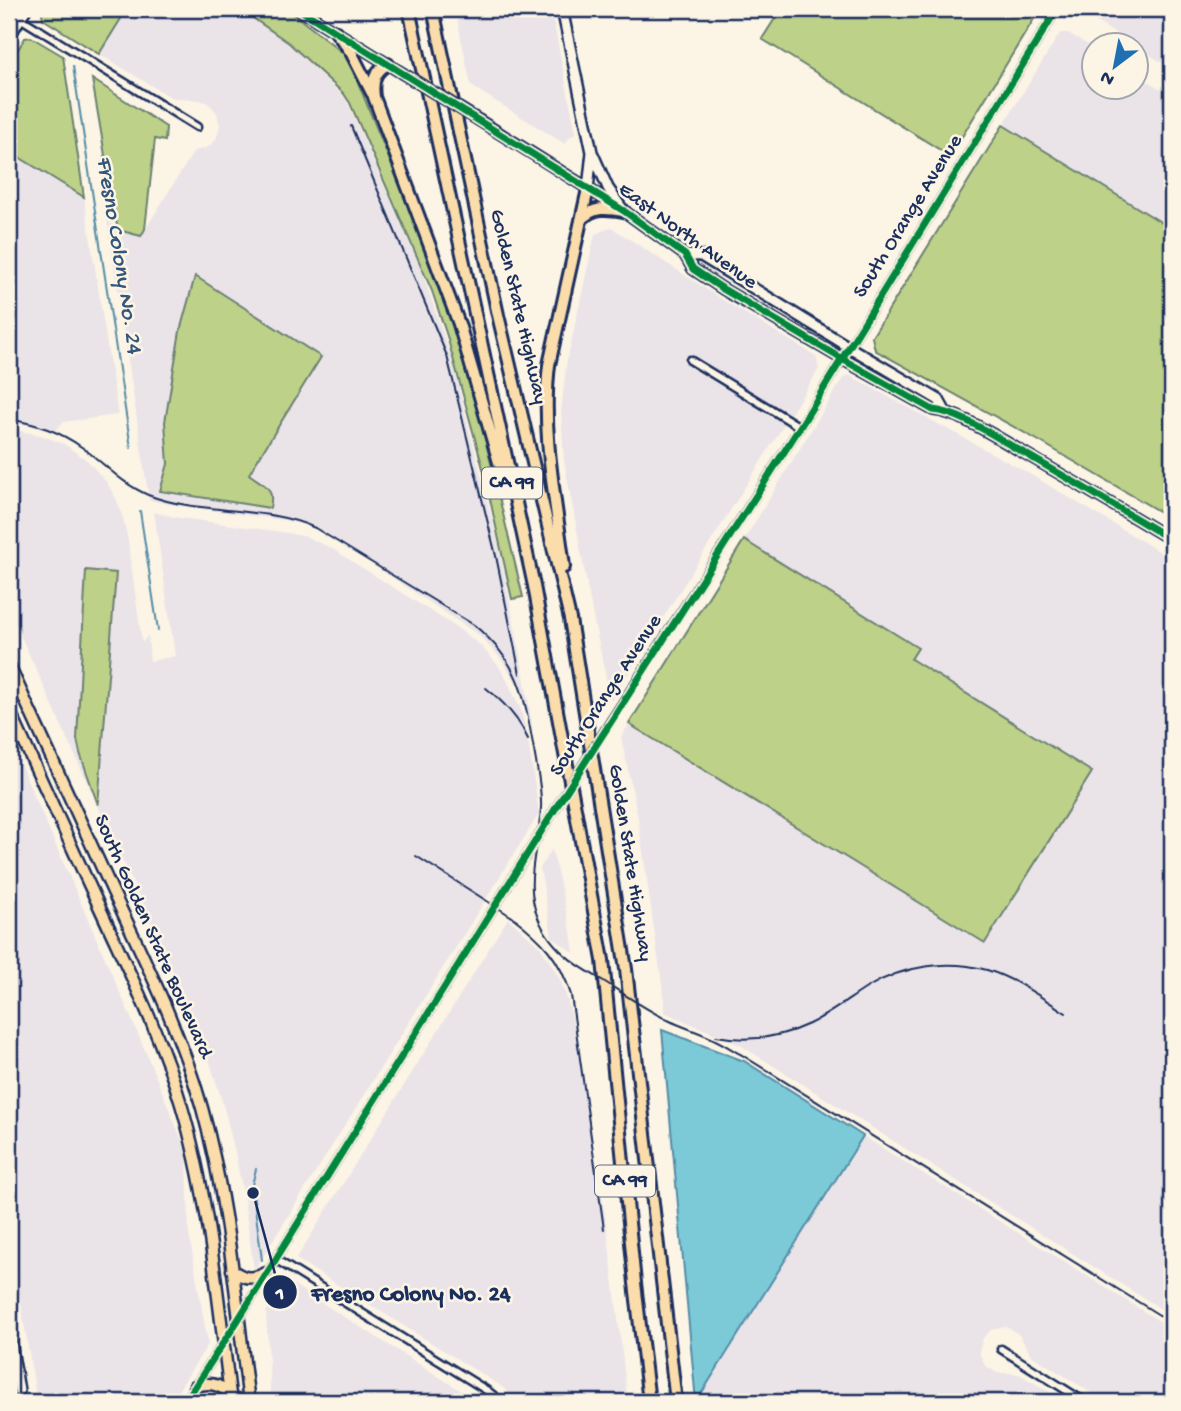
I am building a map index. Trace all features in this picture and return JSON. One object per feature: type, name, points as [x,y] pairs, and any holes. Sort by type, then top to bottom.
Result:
[{"type":"highway","name":"Golden State Highway","points":[[409,9],[534,586],[603,960],[649,1402]]},
{"type":"highway","name":"Golden State Highway","points":[[433,9],[498,315],[570,619],[626,969],[676,1402]]},
{"type":"highway","points":[[336,32],[351,52],[374,97],[459,324],[534,586]]},
{"type":"highway","points":[[374,97],[372,85],[375,75],[381,67],[388,64]]},
{"type":"highway","points":[[570,619],[546,404],[548,365],[588,189]]},
{"type":"highway","points":[[581,220],[600,208],[624,211]]},
{"type":"main road","name":"South Golden State Boulevard","points":[[9,665],[141,951],[181,1045],[202,1109],[225,1215],[248,1402]]},
{"type":"main road","name":"South Golden State Boulevard","points":[[9,709],[148,1013],[175,1083],[199,1175],[230,1398]]},
{"type":"main road","points":[[232,1270],[240,1276],[251,1278],[266,1273]]},
{"type":"main road","points":[[195,1386],[212,1383],[223,1388],[230,1398]]},
{"type":"street","points":[[9,37],[26,9]]},
{"type":"street","name":"East North Avenue","points":[[299,9],[624,211],[685,255],[693,269],[723,289],[933,410],[946,411],[1040,462],[1172,540]]},
{"type":"street","points":[[562,9],[592,152],[608,188],[624,211]]},
{"type":"street","name":"South Orange Avenue","points":[[185,1402],[556,806],[800,428],[1057,9]]},
{"type":"street","points":[[20,18],[197,127]]},
{"type":"street","points":[[588,189],[592,152]]},
{"type":"street","name":"East North Avenue","points":[[685,255],[701,256],[939,400],[946,411]]},
{"type":"street","points":[[690,360],[800,428]]},
{"type":"street","points":[[275,1259],[502,1402]]},
{"type":"street","points":[[9,1331],[19,1391]]},
{"type":"street","points":[[1001,1349],[1085,1402]]},
{"type":"shaded area","points":[[127,9],[240,9],[289,43],[346,99],[422,271],[452,360],[498,542],[533,730],[516,682],[501,659],[480,636],[334,539],[312,526],[149,500],[107,220],[122,231],[141,236],[194,151],[212,144],[220,126],[217,113],[206,102],[172,98],[99,54]]},
{"type":"shaded area","points":[[455,9],[551,9],[576,133],[565,144],[471,86]]},
{"type":"shaded area","points":[[1075,9],[1172,9],[1172,69],[1150,55],[1150,32],[1113,32]]},
{"type":"shaded area","points":[[1060,33],[1068,33],[1080,40],[1080,102],[1150,102],[1150,83],[1172,96],[1172,229],[1003,125]]},
{"type":"shaded area","points":[[9,151],[84,197],[118,415],[63,422],[54,432],[9,422]]},
{"type":"shaded area","points":[[611,227],[723,300],[816,356],[819,369],[611,701],[564,461],[561,413],[566,365],[595,234]]},
{"type":"shaded area","points":[[849,375],[1028,473],[1172,559],[1172,1316],[740,1045],[664,1012],[638,818],[621,737],[629,724],[985,943],[911,659],[917,648],[744,540],[843,378]]},
{"type":"shaded area","points":[[9,429],[41,435],[64,444],[88,461],[107,483],[123,518],[142,643],[148,635],[150,661],[175,656],[154,512],[307,537],[331,548],[480,645],[505,676],[521,710],[539,814],[254,1271],[234,1148],[205,1047],[9,610]]},
{"type":"shaded area","points":[[9,738],[187,1153],[189,1234],[208,1344],[171,1402],[37,1402],[9,1231]]},
{"type":"shaded area","points":[[552,849],[574,953],[552,937],[540,868]]},
{"type":"shaded area","points":[[508,918],[541,948],[559,977],[572,1017],[607,1228],[628,1402],[516,1402],[499,1385],[296,1259]]},
{"type":"shaded area","points":[[863,1136],[1172,1329],[1172,1402],[1106,1402],[1031,1355],[1019,1335],[1005,1327],[991,1330],[983,1338],[979,1352],[985,1365],[997,1373],[1021,1375],[1066,1402],[696,1402]]},
{"type":"shaded area","points":[[286,1280],[479,1402],[271,1402],[266,1312]]},
{"type":"green space","points":[[44,9],[127,9],[99,54],[43,19]]},
{"type":"green space","points":[[240,9],[257,9],[262,12],[264,9],[284,9],[292,13],[344,54],[351,65],[458,335],[523,597],[512,599],[484,472],[432,291],[350,103],[344,94],[289,43]]},
{"type":"green space","points":[[781,9],[1040,9],[950,156],[762,39]]},
{"type":"green space","points":[[31,37],[63,56],[84,197],[9,151],[9,64],[25,38]]},
{"type":"green space","points":[[92,79],[166,127],[165,141],[155,139],[145,229],[141,236],[122,231],[117,226]]},
{"type":"green space","points":[[1003,125],[1172,229],[1167,242],[1172,245],[1172,519],[1041,442],[875,350],[872,337]]},
{"type":"green space","points":[[195,276],[321,357],[249,474],[270,491],[270,508],[160,491],[168,464],[165,422],[180,331]]},
{"type":"green space","points":[[744,540],[918,648],[911,659],[1092,772],[985,943],[629,724]]},
{"type":"green space","points":[[86,570],[116,573],[98,805],[77,739]]},
{"type":"water","points":[[662,1030],[744,1061],[863,1136],[696,1402]]},
{"type":"waterway","name":"Fresno Colony No. 24","points":[[73,66],[131,448]]},
{"type":"waterway","name":"Fresno Colony No. 24","points":[[140,511],[158,630]]},
{"type":"waterway","name":"Fresno Colony No. 24","points":[[256,1169],[252,1185],[262,1260]]},
{"type":"railway","points":[[351,126],[447,356],[496,556],[520,674]]},
{"type":"railway","points":[[9,419],[66,437],[130,485],[148,495],[188,505],[275,516],[315,528],[474,625],[511,666],[523,696],[541,801],[533,862],[532,896],[543,928],[555,945],[571,960],[652,1012],[742,1055],[1172,1323]]},
{"type":"railway","points":[[486,688],[510,710],[528,739]]},
{"type":"railway","points":[[416,856],[517,920]]},
{"type":"railway","points":[[511,916],[548,950],[561,970],[571,995],[604,1229]]},
{"type":"railway","points":[[716,1036],[752,1039],[786,1033],[817,1020],[882,980],[910,969],[941,965],[972,967],[998,974],[1066,1013]]},
{"type":"cycle path","points":[[299,9],[624,211],[685,255],[693,269],[723,289],[933,410],[954,415],[989,432],[1172,540]]},
{"type":"cycle path","points":[[185,1402],[557,806],[800,427],[1057,9]]},
{"type":"place","name":"Fresno Colony No. 24","points":[[253,1193]]}]
